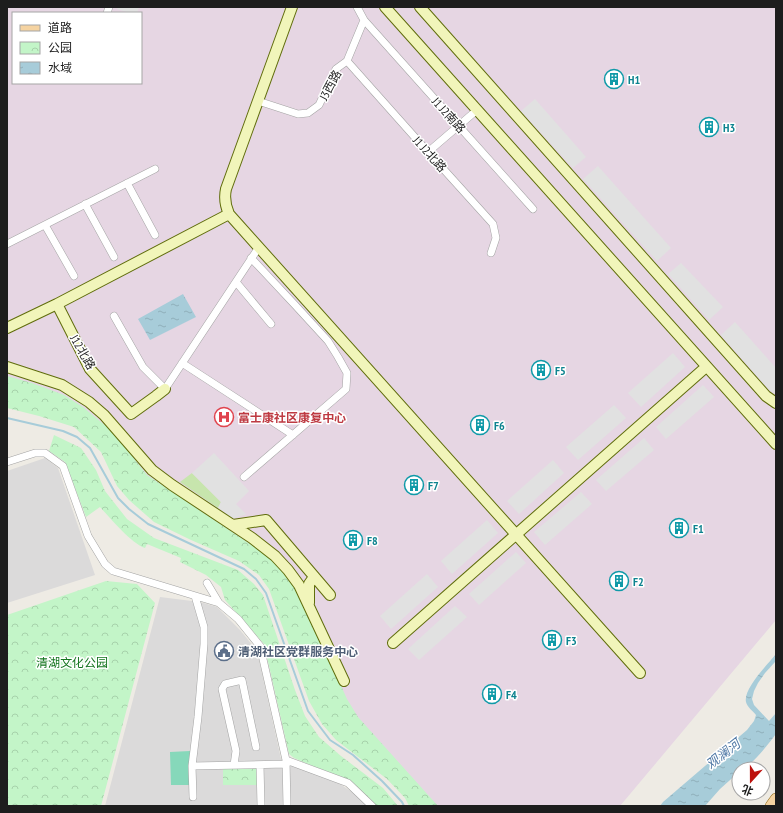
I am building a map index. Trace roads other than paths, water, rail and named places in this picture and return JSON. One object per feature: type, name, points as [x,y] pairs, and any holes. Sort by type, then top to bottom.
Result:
[{"type":"main road","points":[[771,806],[776,799]]},
{"type":"street","points":[[292,7],[226,189],[225,202],[229,214],[640,673]]},
{"type":"street","points":[[357,7],[364,20]]},
{"type":"street","points":[[384,7],[776,444]]},
{"type":"street","points":[[420,7],[766,396],[776,403]]},
{"type":"street","name":"J3西路","points":[[258,100],[298,114],[308,113],[319,105],[336,69],[347,61],[364,20]]},
{"type":"street","name":"J1 J2南路","points":[[364,20],[533,209]]},
{"type":"street","name":"J1 J2北路","points":[[347,61],[493,224],[496,238],[491,253]]},
{"type":"street","points":[[428,152],[477,110]]},
{"type":"street","points":[[7,244],[155,169]]},
{"type":"street","points":[[127,183],[155,235]]},
{"type":"street","points":[[85,204],[114,257]]},
{"type":"street","points":[[7,328],[57,304],[229,214]]},
{"type":"street","points":[[45,225],[74,276]]},
{"type":"street","points":[[114,316],[143,367],[165,389],[258,248]]},
{"type":"street","points":[[244,477],[346,389],[347,373],[328,341],[252,258]]},
{"type":"street","points":[[236,282],[271,324]]},
{"type":"street","name":"J12北路","points":[[57,304],[90,369],[131,414],[165,389]]},
{"type":"street","points":[[182,363],[293,435]]},
{"type":"street","points":[[7,367],[62,385],[89,402],[104,415],[152,470],[252,538],[275,556],[288,570],[299,586],[344,681]]},
{"type":"street","points":[[393,643],[706,367]]},
{"type":"street","points":[[7,462],[36,453],[45,453],[63,466],[88,536],[105,564],[113,571],[219,603]]},
{"type":"street","points":[[233,525],[266,520],[330,595]]},
{"type":"street","points":[[310,609],[308,584],[314,577]]},
{"type":"street","points":[[207,583],[219,603],[238,619],[260,646],[286,762],[287,806]]},
{"type":"street","points":[[193,797],[192,766],[204,644],[204,627],[195,596]]},
{"type":"street","points":[[234,765],[236,751],[222,689],[225,684],[242,680],[256,747]]},
{"type":"street","points":[[192,766],[260,765],[286,762],[348,783],[372,806]]},
{"type":"street","points":[[260,765],[261,806]]},
{"type":"water","points":[[183,294],[196,317],[150,340],[138,319]]},
{"type":"water","name":"观澜河","points":[[776,654],[775,662],[758,683],[752,699],[754,705],[769,721],[776,713],[776,734],[753,761],[731,761],[731,779],[705,806],[660,806],[747,730],[754,721],[756,715],[747,704],[746,697],[748,690]]},
{"type":"waterway","points":[[7,418],[63,431],[77,437],[90,448],[118,498],[129,509],[148,524],[244,569],[256,579],[266,593],[308,711],[330,740],[353,755],[382,781],[404,806]]},
{"type":"place","name":"H1","points":[[614,79]]},
{"type":"place","name":"H3","points":[[709,127]]},
{"type":"place","name":"F5","points":[[541,370]]},
{"type":"place","name":"富士康社区康复中心","points":[[224,417]]},
{"type":"place","name":"F6","points":[[480,425]]},
{"type":"place","name":"F7","points":[[414,485]]},
{"type":"place","name":"F1","points":[[679,528]]},
{"type":"place","name":"F8","points":[[353,540]]},
{"type":"place","name":"F2","points":[[619,581]]},
{"type":"place","name":"F3","points":[[552,640]]},
{"type":"place","name":"清湖社区党群服务中心","points":[[224,651]]},
{"type":"place","name":"F4","points":[[492,694]]},
{"type":"park label","name":"清湖文化公园","points":[[72,662]]}]
